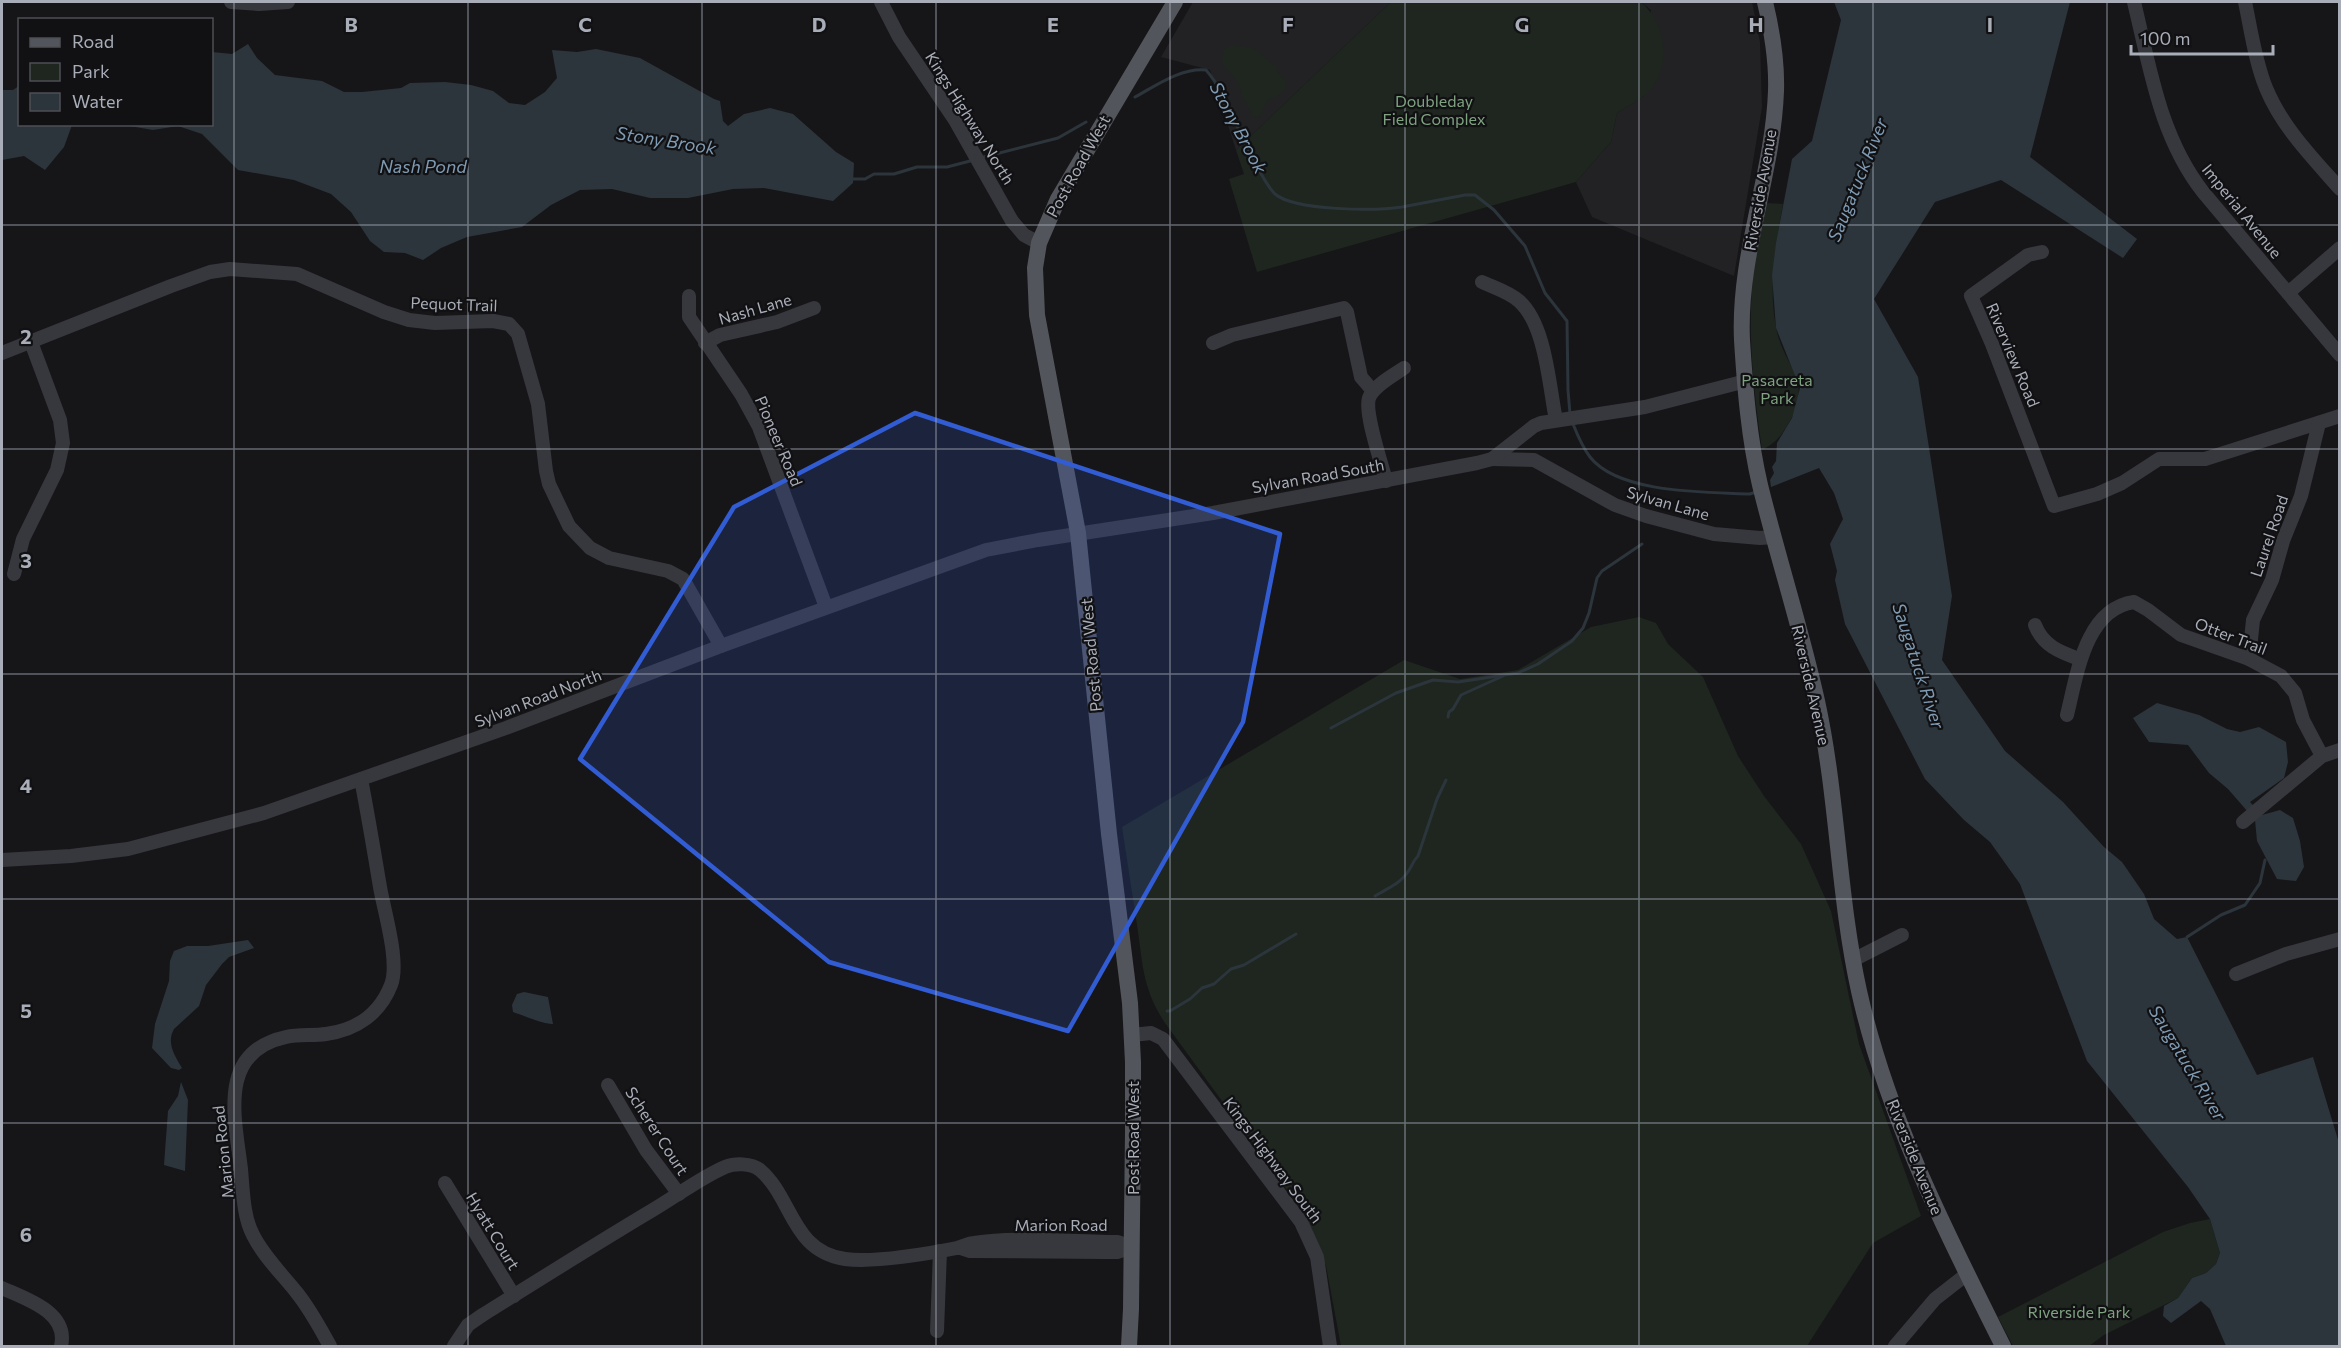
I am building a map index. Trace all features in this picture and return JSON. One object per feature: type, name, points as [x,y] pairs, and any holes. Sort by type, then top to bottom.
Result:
[{"type":"main road","name":"Post Road West","points":[[1129,1347],[1132,1247],[1132,1035],[1125,954],[1104,793],[1078,533],[1037,315],[1035,268],[1039,243],[1049,216],[1175,2]]},
{"type":"main road","name":"Riverside Avenue","points":[[1765,2],[1774,46],[1776,93],[1744,286],[1742,337],[1752,439],[1761,489],[1807,659],[1824,733],[1853,960],[1866,1016],[1898,1120],[1929,1195],[2003,1347]]},
{"type":"street","points":[[231,2],[259,4],[288,2]]},
{"type":"street","name":"Kings Highway North","points":[[881,2],[894,28],[939,94],[1017,228],[1024,235],[1039,243]]},
{"type":"street","name":"Imperial Avenue","points":[[2134,2],[2159,103],[2178,152],[2203,192],[2340,354]]},
{"type":"street","points":[[2245,2],[2260,71],[2272,102],[2295,137],[2340,189]]},
{"type":"street","points":[[2288,293],[2340,248]]},
{"type":"street","name":"Riverview Road","points":[[2042,252],[2028,255],[1971,296],[2054,506],[2097,494],[2122,483],[2159,459],[2205,459],[2319,423]]},
{"type":"street","name":"Pequot Trail","points":[[2,353],[210,272],[241,268],[297,274],[384,312],[409,320],[435,323],[493,321],[512,325],[518,334],[538,404],[548,478],[556,501],[569,526],[590,548],[603,555],[627,563],[668,571],[683,579],[721,646]]},
{"type":"street","points":[[1482,282],[1520,302],[1532,319],[1542,345],[1561,419]]},
{"type":"street","name":"Pioneer Road","points":[[689,296],[689,317],[741,394],[759,427],[826,607]]},
{"type":"street","name":"Nash Lane","points":[[705,343],[720,335],[777,322],[814,308]]},
{"type":"street","points":[[1213,343],[1232,335],[1344,308],[1347,312],[1361,377],[1373,391]]},
{"type":"street","points":[[14,574],[23,539],[57,470],[63,443],[60,420],[31,342]]},
{"type":"street","points":[[1386,481],[1369,413],[1369,399],[1373,391],[1404,368]]},
{"type":"street","name":"Sylvan Road South","points":[[1078,533],[1202,514],[1386,481],[1492,459],[1534,426],[1561,419],[1645,407],[1746,381]]},
{"type":"street","points":[[2319,423],[2340,416]]},
{"type":"street","name":"Sylvan Road South","points":[[1534,460],[1526,449],[1526,440],[1533,432],[1561,419]]},
{"type":"street","name":"Laurel Road","points":[[2249,659],[2253,620],[2272,580],[2283,541],[2301,496],[2319,423]]},
{"type":"street","name":"Sylvan Lane","points":[[1492,459],[1534,460],[1631,512],[1714,534],[1774,537]]},
{"type":"street","name":"Sylvan Road North","points":[[2,860],[71,856],[143,846],[238,821],[506,728],[721,646],[979,552],[1078,533]]},
{"type":"street","name":"Otter Trail","points":[[2067,715],[2079,659],[2095,630],[2108,612],[2120,605],[2134,602],[2181,635],[2249,659],[2281,676],[2295,693],[2303,720],[2322,756]]},
{"type":"street","points":[[2035,625],[2039,635],[2046,643],[2079,659]]},
{"type":"street","points":[[2244,821],[2322,756],[2340,750]]},
{"type":"street","name":"Marion Road","points":[[330,1347],[308,1307],[268,1258],[252,1234],[246,1213],[233,1096],[240,1072],[247,1059],[268,1042],[288,1037],[327,1034],[356,1026],[380,1006],[392,982],[394,966],[388,925],[361,780]]},
{"type":"street","points":[[1853,960],[1902,935]]},
{"type":"street","points":[[2236,974],[2286,954],[2340,939]]},
{"type":"street","name":"Kings Highway South","points":[[1132,1035],[1151,1033],[1163,1040],[1305,1228],[1318,1262],[1330,1347]]},
{"type":"street","name":"Scherer Court","points":[[608,1085],[646,1150],[678,1194]]},
{"type":"street","name":"Marion Road","points":[[454,1347],[468,1325],[678,1194],[726,1167],[747,1164],[759,1169],[768,1179],[803,1235],[826,1254],[845,1259],[869,1260],[961,1248],[970,1251],[1110,1252],[1132,1247]]},
{"type":"street","name":"Hyatt Court","points":[[445,1183],[514,1296]]},
{"type":"street","points":[[938,1331],[940,1251]]},
{"type":"street","points":[[1895,1347],[1935,1299],[1967,1275]]},
{"type":"street","points":[[2,1288],[51,1314],[61,1327],[61,1347]]},
{"type":"highlighted area","points":[[915,413],[1280,534],[1243,722],[1068,1031],[829,962],[580,759],[734,507]]},
{"type":"shaded area","points":[[1193,2],[1391,2],[1236,150],[1210,70],[1161,57]]},
{"type":"shaded area","points":[[1641,2],[1752,2],[1760,42],[1762,107],[1734,276],[1592,217],[1576,182],[1611,142],[1617,113],[1644,96],[1651,10]]},
{"type":"green space","name":"Doubleday Field Complex","points":[[1391,2],[1641,2],[1657,23],[1661,35],[1664,48],[1660,74],[1644,96],[1617,113],[1611,142],[1576,182],[1257,272],[1229,179],[1244,174],[1236,150]]},
{"type":"green space","points":[[1230,46],[1258,51],[1271,64],[1277,66],[1276,71],[1286,82],[1285,90],[1275,98],[1268,99],[1259,117],[1253,116],[1239,84],[1222,63],[1224,49]]},
{"type":"green space","name":"Pasacreta Park","points":[[1766,203],[1783,204],[1774,266],[1774,312],[1779,340],[1794,372],[1799,394],[1797,406],[1790,421],[1775,441],[1762,450],[1754,385],[1751,298]]},
{"type":"green space","points":[[1639,617],[1656,623],[1668,644],[1703,677],[1738,756],[1764,796],[1801,844],[1831,911],[1859,1044],[1921,1216],[1873,1243],[1807,1346],[1341,1346],[1326,1266],[1306,1216],[1157,1010],[1142,964],[1122,827],[1404,660],[1460,679],[1518,670],[1591,627]]},
{"type":"green space","name":"Riverside Park","points":[[2210,1219],[2220,1253],[2216,1264],[2206,1273],[2192,1278],[2178,1298],[2104,1335],[2089,1346],[2013,1346],[1998,1317],[2163,1232]]},
{"type":"water","name":"Saugatuck River","points":[[1834,2],[2070,2],[2030,157],[2137,239],[2123,258],[2001,180],[1935,202],[1874,299],[1918,377],[1952,596],[1942,660],[2005,751],[2063,802],[2104,847],[2122,862],[2144,894],[2154,919],[2177,939],[2187,937],[2257,1075],[2313,1057],[2339,1143],[2339,1346],[2226,1346],[2210,1309],[2201,1301],[2171,1323],[2163,1316],[2164,1306],[2178,1298],[2192,1278],[2206,1273],[2216,1264],[2220,1253],[2210,1219],[2188,1187],[2087,1061],[2020,884],[1990,842],[1964,820],[1925,779],[1845,624],[1835,580],[1837,571],[1830,544],[1843,519],[1834,493],[1819,468],[1771,487],[1770,480],[1774,473],[1772,467],[1776,461],[1777,443],[1792,418],[1800,388],[1776,328],[1772,275],[1776,243],[1792,159],[1812,141],[1841,20]]},
{"type":"water","name":"Nash Pond","points":[[248,44],[257,58],[275,75],[322,81],[344,92],[401,88],[410,83],[445,82],[471,85],[493,91],[509,103],[525,105],[545,92],[557,78],[552,50],[577,52],[596,49],[640,58],[720,101],[723,121],[728,126],[744,114],[770,108],[793,114],[836,152],[854,163],[853,183],[833,201],[764,188],[733,189],[688,198],[650,198],[612,189],[580,190],[551,205],[522,227],[467,237],[441,248],[423,260],[405,253],[384,252],[370,241],[351,212],[331,194],[294,180],[238,170],[202,134],[178,126],[213,126],[213,52],[232,54]]},
{"type":"water","points":[[18,87],[18,126],[72,126],[64,147],[45,170],[24,156],[2,160],[2,90],[13,90]]},
{"type":"water","name":"Nash Pond","points":[[130,126],[178,126],[153,130]]},
{"type":"water","points":[[2157,703],[2199,715],[2227,729],[2240,732],[2259,727],[2286,742],[2288,762],[2284,778],[2250,802],[2262,815],[2280,810],[2293,818],[2304,867],[2296,881],[2277,879],[2257,841],[2255,820],[2228,789],[2209,773],[2188,745],[2149,742],[2133,718]]},
{"type":"water","points":[[248,940],[254,948],[229,957],[222,964],[206,985],[199,1006],[174,1029],[171,1044],[182,1068],[179,1070],[171,1068],[152,1048],[155,1024],[169,981],[170,961],[174,951],[187,946],[208,946]]},
{"type":"water","points":[[524,992],[548,997],[553,1024],[513,1012],[512,1005],[517,994]]},
{"type":"water","points":[[181,1082],[188,1100],[185,1171],[164,1165],[168,1111],[178,1096]]},
{"type":"waterway","name":"Stony Brook","points":[[1135,97],[1178,74],[1206,70],[1225,99],[1264,179],[1271,190],[1285,200],[1317,207],[1374,209],[1402,207],[1475,195],[1494,210],[1525,246],[1545,293],[1567,321],[1570,414]]},
{"type":"waterway","name":"Stony Brook","points":[[980,158],[1058,138],[1086,122]]},
{"type":"waterway","name":"Stony Brook","points":[[851,179],[865,179],[874,174],[894,174],[917,167],[947,167],[974,160]]},
{"type":"waterway","name":"Stony Brook","points":[[1573,424],[1590,457],[1603,469],[1621,478],[1665,489],[1750,494],[1756,492]]},
{"type":"waterway","points":[[1331,728],[1396,693],[1433,680],[1458,682],[1518,673],[1538,664],[1572,641],[1583,628],[1597,578],[1602,571],[1642,544]]},
{"type":"waterway","points":[[1448,717],[1461,695],[1503,676]]},
{"type":"waterway","points":[[1375,896],[1401,880],[1409,871],[1418,856],[1437,799],[1446,780]]},
{"type":"waterway","points":[[2187,937],[2221,915],[2245,905],[2260,883],[2265,860]]},
{"type":"waterway","points":[[1167,1011],[1190,999],[1202,988],[1214,984],[1231,969],[1244,965],[1296,934]]}]
